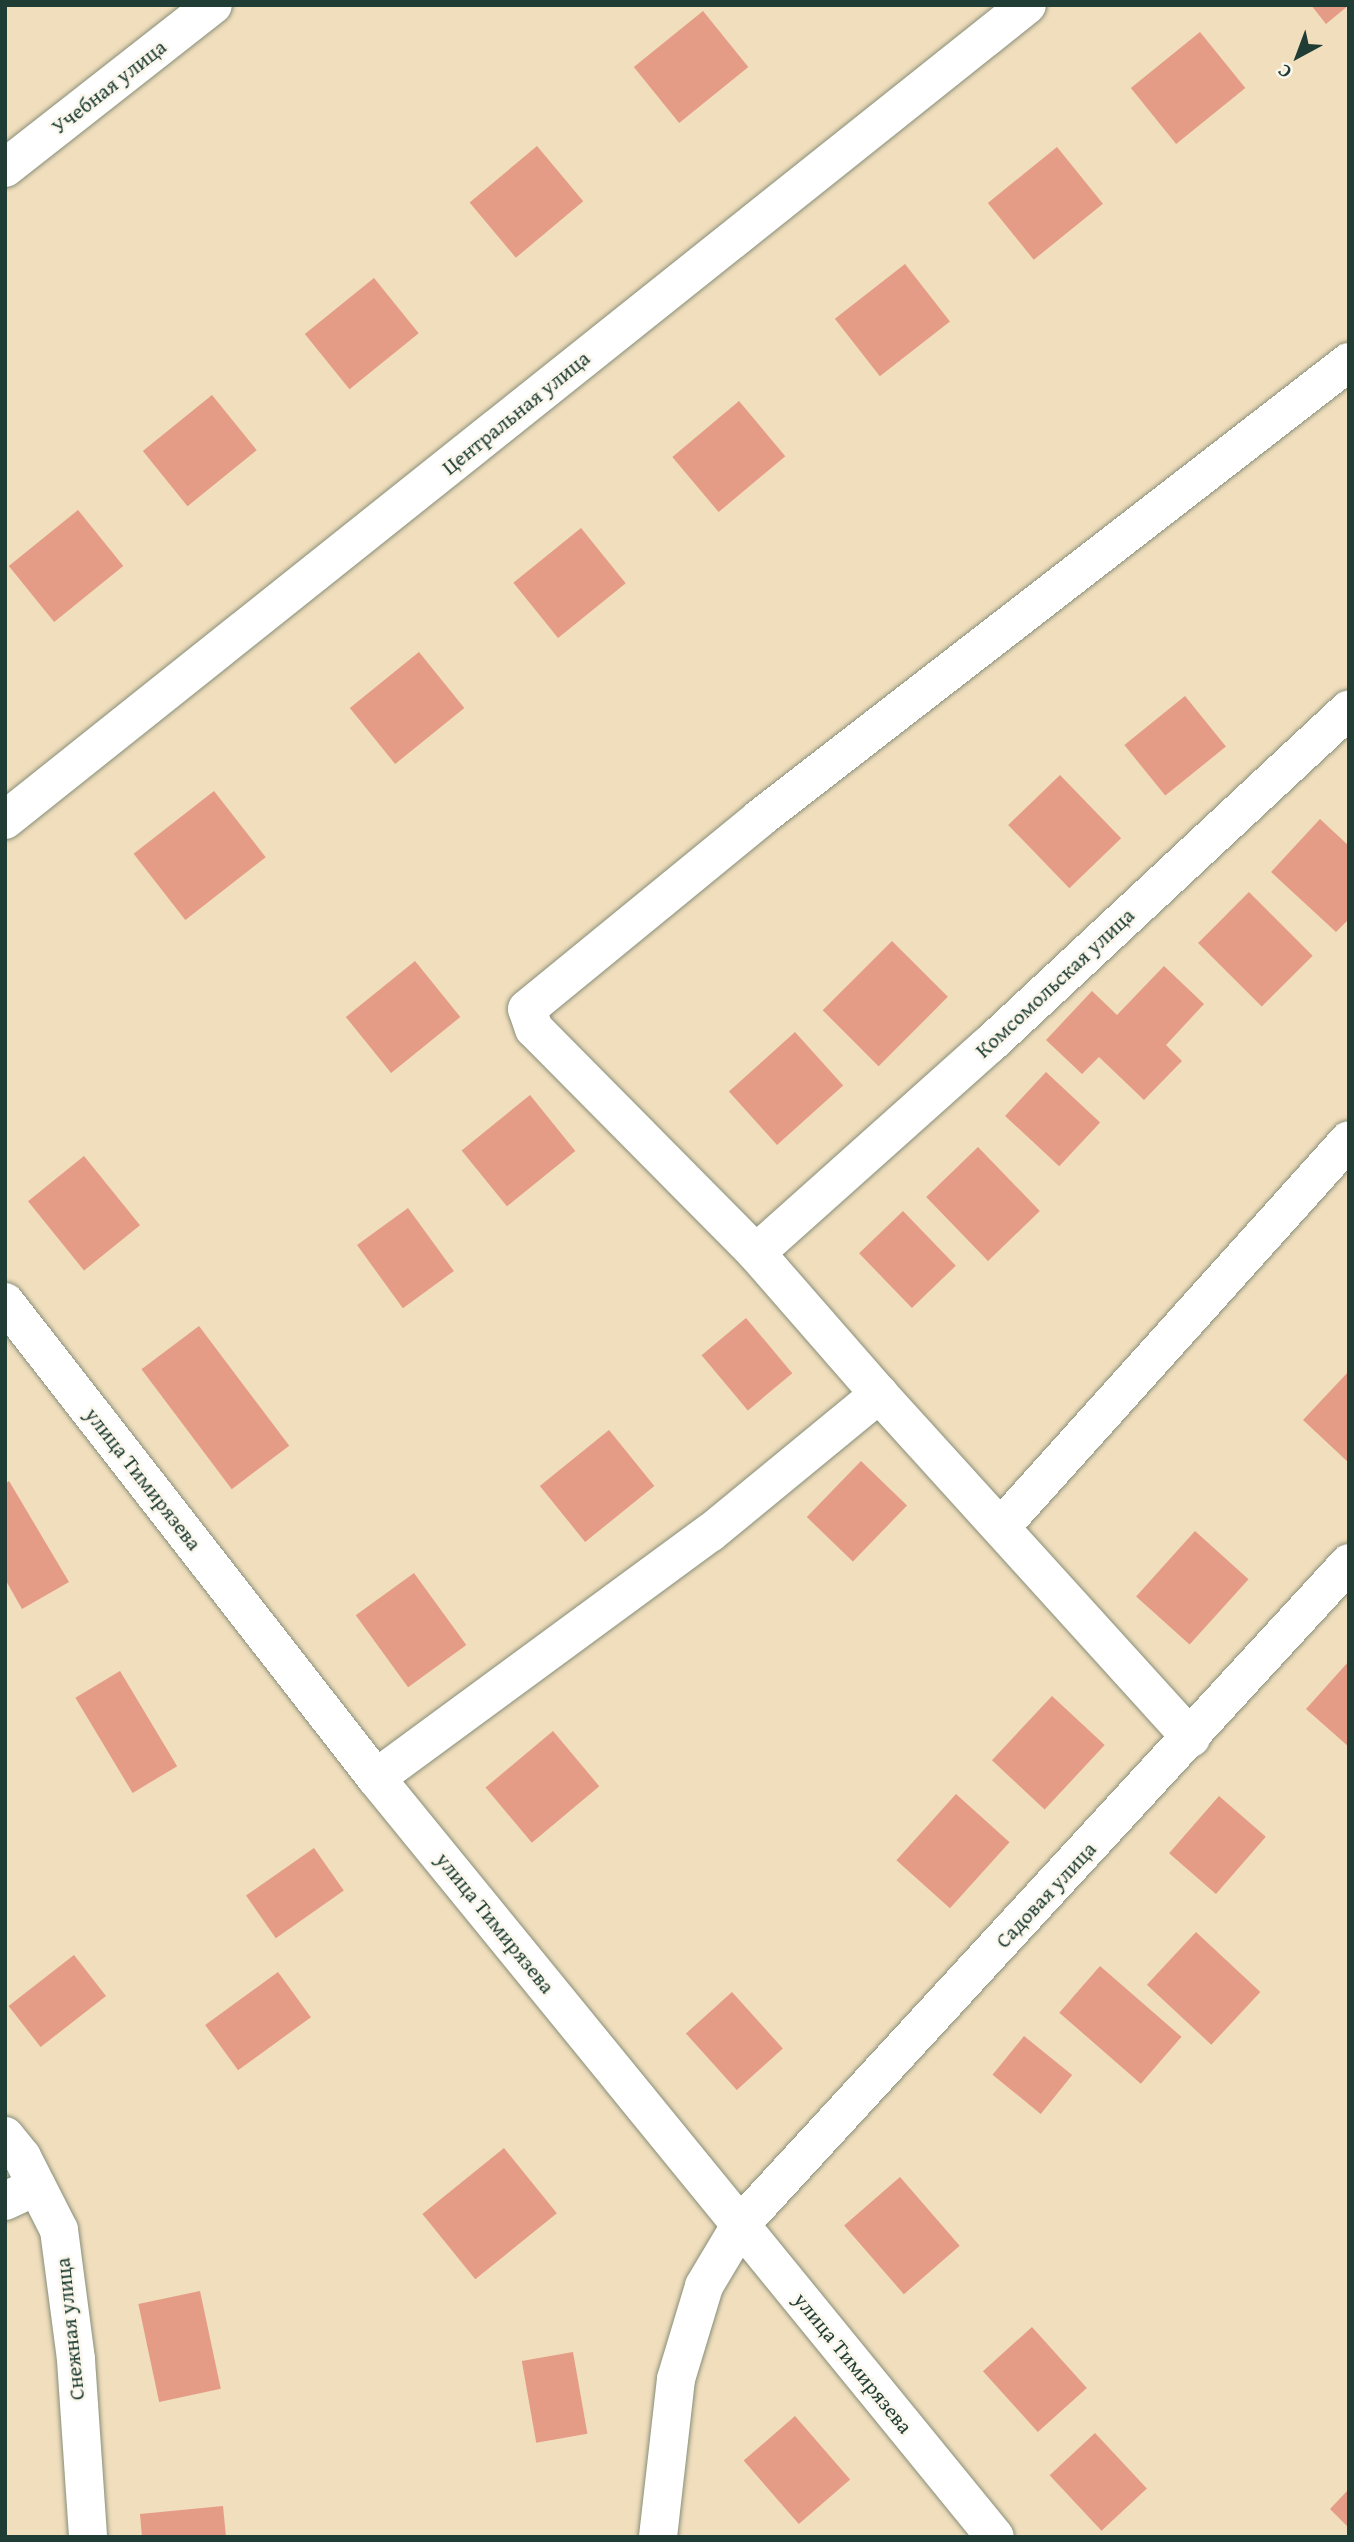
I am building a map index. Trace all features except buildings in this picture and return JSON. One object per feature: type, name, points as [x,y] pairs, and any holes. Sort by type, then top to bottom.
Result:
[{"type":"street","name":"Учебная улица","points":[[5,168],[213,5]]},
{"type":"street","name":"Центральная улица","points":[[5,820],[1027,5]]},
{"type":"street","points":[[1191,1738],[879,1394],[756,1253],[534,1029],[527,1009],[760,818],[1349,362]]},
{"type":"street","name":"Комсомольская улица","points":[[756,1253],[989,1045],[1349,709]]},
{"type":"street","points":[[1001,1527],[1349,1140]]},
{"type":"street","name":"улица Тимирязева","points":[[5,1302],[376,1778],[995,2537]]},
{"type":"street","points":[[376,1778],[710,1533],[879,1394]]},
{"type":"street","name":"Садовая улица","points":[[658,2537],[676,2379],[704,2286],[741,2224],[1191,1738],[1349,1563]]},
{"type":"street","name":"Снежная улица","points":[[5,2136],[22,2157],[21,2194],[59,2230],[76,2360],[88,2537]]}]
